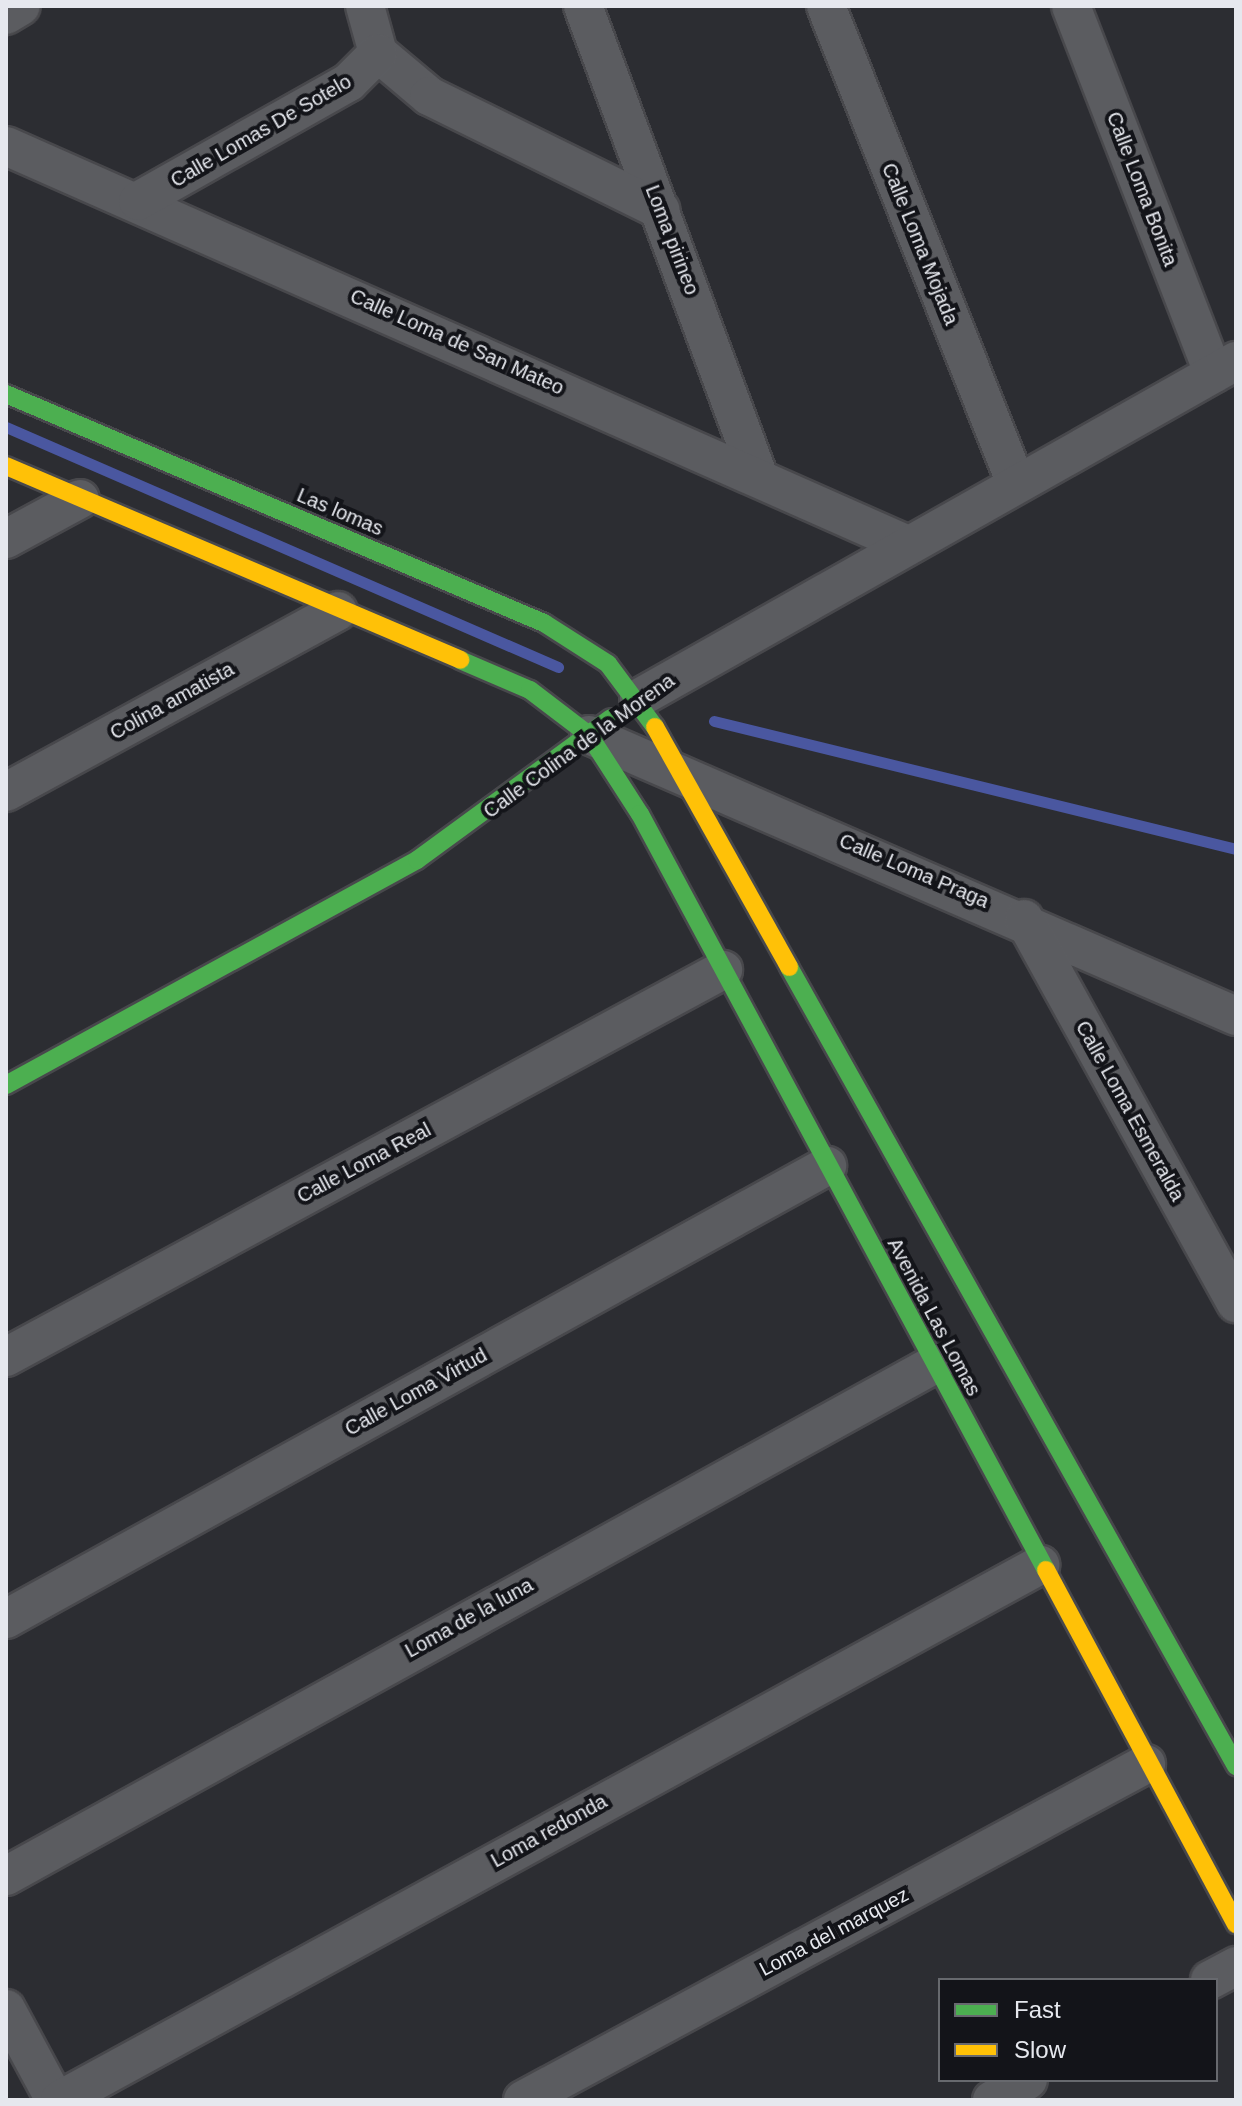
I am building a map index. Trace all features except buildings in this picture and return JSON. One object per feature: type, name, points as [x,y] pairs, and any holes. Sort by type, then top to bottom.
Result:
[{"type":"street","points":[[6,15],[21,6]]},
{"type":"street","points":[[365,6],[378,53],[429,96],[661,210]]},
{"type":"street","name":"Loma pirineo","points":[[583,6],[758,475]]},
{"type":"street","name":"Calle Loma Mojada","points":[[826,6],[1015,481]]},
{"type":"street","name":"Calle Loma Bonita","points":[[1071,6],[1225,367]]},
{"type":"street","name":"Calle Lomas De Sotelo","points":[[138,201],[349,82],[378,53]]},
{"type":"street","name":"Calle Loma de San Mateo","points":[[6,146],[138,201],[758,475],[906,544]]},
{"type":"street","name":"Calle Colina de la Morena","points":[[6,1085],[417,860],[639,698],[1015,481],[1225,367]]},
{"type":"street","name":"Las lomas","points":[[6,394],[544,623],[608,664],[639,698]]},
{"type":"street","points":[[6,466],[338,611],[530,690],[589,735]]},
{"type":"street","points":[[6,539],[80,499]]},
{"type":"street","name":"Colina amatista","points":[[6,792],[338,611]]},
{"type":"street","points":[[639,698],[687,773],[1236,1766]]},
{"type":"street","name":"Calle Loma Praga","points":[[589,735],[687,773],[1024,919],[1236,1016]]},
{"type":"street","name":"Avenida Las Lomas","points":[[589,735],[723,970],[1146,1764],[1236,1924]]},
{"type":"street","name":"Calle Loma Esmeralda","points":[[1024,919],[1236,1303]]},
{"type":"street","name":"Calle Loma Real","points":[[6,1357],[723,970]]},
{"type":"street","name":"Calle Loma Virtud","points":[[6,1619],[827,1166]]},
{"type":"street","name":"Loma de la luna","points":[[6,1876],[935,1364]]},
{"type":"street","name":"Loma redonda","points":[[58,2100],[1040,1565]]},
{"type":"street","name":"Loma del marquez","points":[[523,2100],[1146,1764]]},
{"type":"street","points":[[1214,1978],[1236,1966]]},
{"type":"street","points":[[6,2009],[58,2100]]},
{"type":"street","points":[[992,2100],[1024,2082]]},
{"type":"waterway","points":[[6,427],[558,667]]},
{"type":"waterway","points":[[714,721],[1236,849]]},
{"type":"traffic: fast","points":[[6,394],[544,623],[608,664],[655,727]]},
{"type":"traffic: fast","points":[[460,660],[530,690],[589,735],[640,814],[1046,1570]]},
{"type":"traffic: fast","points":[[6,1085],[417,860],[611,718]]},
{"type":"traffic: fast","points":[[789,967],[1236,1766]]},
{"type":"traffic: slow","points":[[6,466],[460,660]]},
{"type":"traffic: slow","points":[[655,727],[789,967]]},
{"type":"traffic: slow","points":[[1046,1570],[1236,1924]]}]
